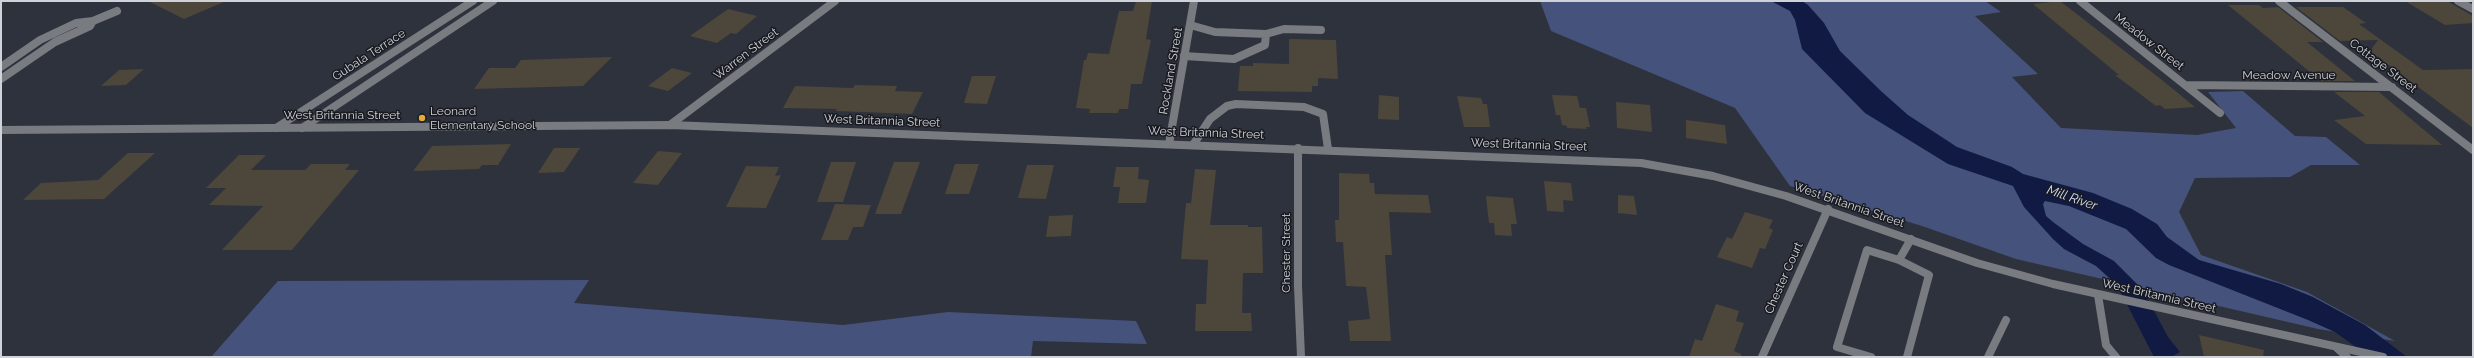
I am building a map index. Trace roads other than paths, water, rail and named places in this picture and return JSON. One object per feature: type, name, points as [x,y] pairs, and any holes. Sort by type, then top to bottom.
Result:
[{"type":"street","name":"Gubala Terrace","points":[[276,128],[473,1]]},
{"type":"street","name":"Gubala Terrace","points":[[302,128],[493,1]]},
{"type":"street","name":"Warren Street","points":[[670,125],[835,1]]},
{"type":"street","name":"Rockland Street","points":[[1168,144],[1194,1]]},
{"type":"street","name":"Meadow Street","points":[[2080,1],[2220,112]]},
{"type":"street","name":"Cottage Street","points":[[2279,1],[2473,150]]},
{"type":"street","points":[[2458,1],[2473,9]]},
{"type":"street","points":[[1,67],[40,40],[76,23],[93,21],[117,11]]},
{"type":"street","points":[[1,79],[56,42],[90,26],[93,21]]},
{"type":"street","points":[[1190,25],[1214,32],[1266,34],[1284,29],[1321,30]]},
{"type":"street","points":[[1184,56],[1234,59],[1265,45],[1266,34]]},
{"type":"street","name":"Meadow Avenue","points":[[2186,85],[2392,87]]},
{"type":"street","points":[[1193,145],[1210,119],[1227,106],[1236,104],[1304,107],[1323,114],[1326,123],[1328,150]]},
{"type":"street","name":"West Britannia Street","points":[[1,130],[670,125],[1298,148],[1647,163],[1713,176],[1828,209],[2008,272],[2102,296],[2342,351],[2383,357]]},
{"type":"street","name":"Chester Street","points":[[1298,148],[1298,286],[1301,357]]},
{"type":"street","name":"Chester Court","points":[[1762,357],[1828,209]]},
{"type":"street","points":[[1899,260],[1911,239]]},
{"type":"street","points":[[1871,357],[1837,347],[1867,250],[1899,260],[1929,275],[1907,357]]},
{"type":"street","points":[[2102,296],[2106,345],[2116,357]]},
{"type":"street","points":[[1988,357],[2006,320]]},
{"type":"water","name":"Mill River","points":[[1771,1],[1802,1],[1808,5],[1824,23],[1840,51],[1882,92],[1908,115],[1957,147],[2012,167],[2023,174],[2093,193],[2132,209],[2157,224],[2167,237],[2199,260],[2281,284],[2313,297],[2365,325],[2407,357],[2370,357],[2335,332],[2169,265],[2156,258],[2126,229],[2069,206],[2045,201],[2043,204],[2046,216],[2083,244],[2114,261],[2143,290],[2168,337],[2180,352],[2171,357],[2154,357],[2117,285],[2096,266],[2064,249],[2053,239],[2024,207],[2013,186],[1948,164],[1865,113],[1802,49],[1795,20],[1790,11]]},
{"type":"place","name":"Leonard Elementary School","points":[[422,118]]}]
